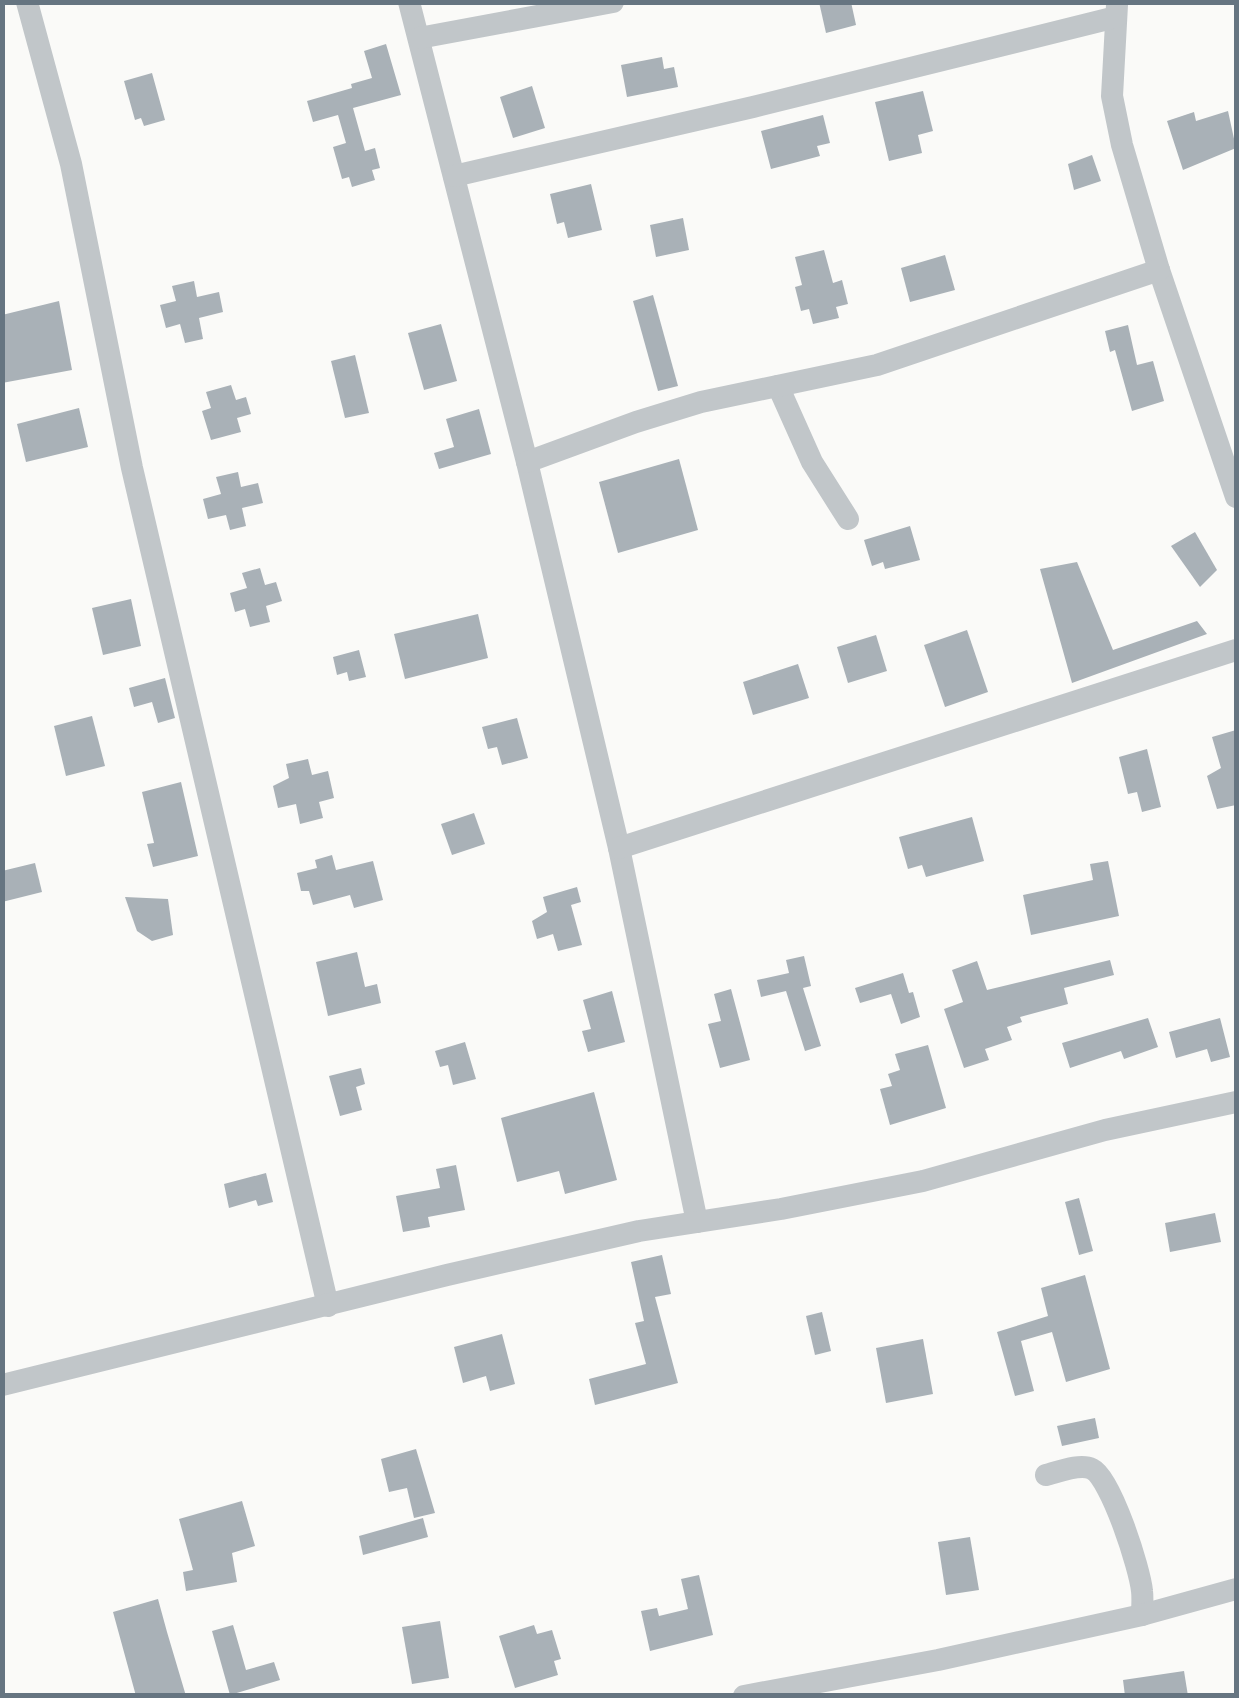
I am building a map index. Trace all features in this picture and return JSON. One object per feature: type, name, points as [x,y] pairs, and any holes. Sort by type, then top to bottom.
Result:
[{"type":"street","points":[[27,2],[71,164],[132,468],[328,1306]]},
{"type":"street","points":[[409,2],[527,462],[619,848],[696,1222]]},
{"type":"street","points":[[419,38],[613,2]]},
{"type":"street","points":[[454,176],[791,98],[1116,10],[1112,96],[1122,145],[1159,270],[1236,498]]},
{"type":"street","points":[[527,462],[701,402],[878,365],[1159,270]]},
{"type":"street","points":[[778,386],[812,462],[848,519]]},
{"type":"street","points":[[619,848],[1236,650]]},
{"type":"street","points":[[2,1384],[640,1231],[923,1181],[1104,1130],[1236,1102]]},
{"type":"street","points":[[1046,1475],[1083,1467],[1101,1476],[1138,1572],[1142,1614]]},
{"type":"street","points":[[744,1696],[938,1660],[1236,1589]]},
{"type":"building","points":[[819,2],[851,2],[856,25],[826,33]]},
{"type":"building","points":[[386,44],[401,95],[353,108],[365,151],[375,148],[380,168],[372,170],[375,180],[352,187],[349,177],[342,179],[333,147],[346,143],[338,115],[313,122],[307,101],[372,78],[364,51]]},
{"type":"building","points":[[662,57],[664,69],[674,67],[678,87],[627,97],[621,65]]},
{"type":"building","points":[[152,73],[165,120],[144,126],[141,118],[135,120],[124,81]]},
{"type":"building","points":[[532,86],[545,128],[513,138],[500,97]]},
{"type":"building","points":[[923,91],[933,131],[918,135],[922,153],[889,161],[875,102]]},
{"type":"building","points":[[1228,111],[1236,148],[1183,170],[1167,121],[1194,112],[1196,121]]},
{"type":"building","points":[[823,115],[830,143],[817,146],[820,156],[771,169],[761,131]]},
{"type":"building","points":[[1092,155],[1101,181],[1074,190],[1068,164]]},
{"type":"building","points":[[591,184],[602,230],[568,238],[564,222],[557,224],[550,194]]},
{"type":"building","points":[[683,218],[689,250],[656,257],[650,225]]},
{"type":"building","points":[[824,250],[833,283],[842,280],[848,304],[836,307],[839,318],[813,324],[809,309],[801,311],[795,287],[802,285],[795,257]]},
{"type":"building","points":[[945,255],[955,290],[910,302],[901,268]]},
{"type":"building","points":[[194,281],[197,297],[219,292],[223,312],[199,318],[203,339],[185,343],[180,324],[166,328],[160,305],[176,301],[172,286]]},
{"type":"building","points":[[653,295],[678,386],[658,391],[633,301]]},
{"type":"building","points":[[59,301],[72,370],[2,383],[2,315]]},
{"type":"building","points":[[441,324],[457,381],[424,390],[408,333]]},
{"type":"building","points":[[1128,325],[1137,365],[1153,361],[1164,401],[1132,411],[1115,350],[1110,352],[1105,331]]},
{"type":"building","points":[[355,355],[369,413],[345,418],[331,361]]},
{"type":"building","points":[[231,385],[236,400],[246,397],[251,414],[237,418],[241,432],[211,440],[202,411],[211,408],[206,392]]},
{"type":"building","points":[[79,408],[88,447],[26,462],[17,424]]},
{"type":"building","points":[[479,409],[491,454],[439,469],[434,453],[454,447],[446,419]]},
{"type":"building","points":[[679,459],[698,530],[618,553],[599,482]]},
{"type":"building","points":[[238,472],[241,487],[258,483],[263,503],[242,508],[246,526],[230,530],[226,515],[208,519],[203,499],[221,494],[216,477]]},
{"type":"building","points":[[910,526],[920,560],[885,569],[883,562],[872,566],[864,540]]},
{"type":"building","points":[[1195,532],[1217,570],[1200,587],[1171,546]]},
{"type":"building","points":[[1077,562],[1113,650],[1197,621],[1207,634],[1072,683],[1040,569]]},
{"type":"building","points":[[260,568],[265,585],[276,582],[282,601],[266,606],[270,622],[250,627],[245,609],[235,612],[230,593],[247,588],[242,573]]},
{"type":"building","points":[[131,599],[141,646],[103,655],[92,608]]},
{"type":"building","points":[[478,614],[488,658],[405,679],[394,634]]},
{"type":"building","points":[[967,630],[988,692],[945,707],[924,645]]},
{"type":"building","points":[[876,635],[887,671],[848,683],[837,647]]},
{"type":"building","points":[[359,650],[366,677],[349,681],[347,672],[337,675],[333,657]]},
{"type":"building","points":[[798,664],[809,698],[753,715],[743,682]]},
{"type":"building","points":[[165,678],[175,718],[158,723],[152,702],[134,707],[129,688]]},
{"type":"building","points":[[92,716],[105,766],[66,776],[54,726]]},
{"type":"building","points":[[517,718],[528,758],[502,765],[497,747],[488,749],[482,727]]},
{"type":"building","points":[[1236,730],[1236,805],[1217,809],[1207,776],[1221,768],[1212,737]]},
{"type":"building","points":[[1147,749],[1161,807],[1142,812],[1137,792],[1128,794],[1119,757]]},
{"type":"building","points":[[308,759],[312,775],[328,771],[334,798],[319,802],[323,818],[300,824],[296,804],[278,808],[273,786],[289,778],[286,764]]},
{"type":"building","points":[[181,782],[198,856],[153,867],[147,844],[154,843],[142,792]]},
{"type":"building","points":[[474,813],[485,844],[452,855],[441,824]]},
{"type":"building","points":[[972,817],[984,861],[926,877],[922,865],[908,869],[899,837]]},
{"type":"building","points":[[332,855],[336,870],[373,861],[383,900],[354,908],[350,895],[313,905],[309,891],[301,891],[297,873],[317,868],[315,860]]},
{"type":"building","points":[[1108,861],[1119,916],[1031,935],[1023,895],[1093,880],[1090,864]]},
{"type":"building","points":[[35,863],[42,892],[2,902],[2,871]]},
{"type":"building","points":[[577,887],[581,902],[571,905],[582,945],[558,951],[553,934],[537,939],[532,921],[547,912],[543,897]]},
{"type":"building","points":[[125,897],[168,899],[173,935],[152,941],[137,931]]},
{"type":"building","points":[[357,952],[365,987],[377,984],[381,1003],[328,1016],[316,962]]},
{"type":"building","points":[[804,956],[811,986],[803,988],[821,1046],[805,1051],[786,991],[761,997],[757,980],[789,973],[786,960]]},
{"type":"building","points":[[1110,960],[1114,975],[1064,988],[1068,1004],[1020,1017],[1022,1022],[1007,1027],[1012,1040],[985,1049],[989,1060],[964,1068],[944,1009],[963,1002],[952,970],[977,961],[987,990]]},
{"type":"building","points":[[903,973],[920,1017],[901,1024],[891,994],[860,1003],[855,988]]},
{"type":"building","points":[[731,989],[750,1060],[720,1068],[708,1024],[721,1021],[714,994]]},
{"type":"building","points":[[612,991],[625,1042],[588,1052],[582,1031],[591,1029],[583,1000]]},
{"type":"building","points":[[1148,1018],[1158,1047],[1124,1059],[1121,1051],[1070,1068],[1062,1043]]},
{"type":"building","points":[[1220,1018],[1230,1057],[1211,1062],[1207,1049],[1176,1058],[1169,1032]]},
{"type":"building","points":[[465,1042],[476,1079],[453,1085],[448,1065],[440,1067],[435,1051]]},
{"type":"building","points":[[928,1045],[946,1108],[890,1125],[880,1089],[892,1086],[888,1074],[900,1070],[895,1054]]},
{"type":"building","points":[[361,1068],[365,1084],[356,1087],[362,1110],[340,1116],[329,1076]]},
{"type":"building","points":[[594,1092],[617,1180],[565,1194],[559,1171],[517,1182],[501,1118]]},
{"type":"building","points":[[456,1165],[465,1210],[428,1217],[430,1227],[403,1232],[396,1196],[440,1188],[436,1169]]},
{"type":"building","points":[[266,1173],[273,1202],[258,1206],[256,1200],[229,1208],[224,1184]]},
{"type":"building","points":[[1079,1198],[1093,1251],[1079,1255],[1065,1202]]},
{"type":"building","points":[[1215,1213],[1221,1242],[1170,1252],[1165,1223]]},
{"type":"building","points":[[662,1255],[671,1294],[655,1297],[678,1383],[595,1405],[589,1379],[646,1364],[635,1323],[644,1321],[631,1262]]},
{"type":"building","points":[[1085,1275],[1110,1369],[1066,1382],[1052,1332],[1021,1341],[1034,1391],[1015,1396],[997,1332],[1048,1316],[1041,1288]]},
{"type":"building","points":[[822,1312],[831,1351],[815,1355],[806,1316]]},
{"type":"building","points":[[502,1334],[515,1384],[490,1391],[486,1376],[463,1383],[454,1347]]},
{"type":"building","points":[[923,1339],[933,1394],[886,1403],[876,1348]]},
{"type":"building","points":[[1095,1418],[1099,1438],[1062,1446],[1057,1426]]},
{"type":"building","points":[[416,1449],[435,1513],[414,1518],[407,1488],[389,1492],[381,1459]]},
{"type":"building","points":[[242,1501],[255,1546],[232,1553],[237,1582],[186,1591],[183,1572],[193,1570],[179,1519]]},
{"type":"building","points":[[423,1518],[428,1537],[363,1555],[359,1536]]},
{"type":"building","points":[[970,1537],[979,1590],[946,1595],[938,1542]]},
{"type":"building","points":[[699,1575],[713,1635],[650,1651],[641,1611],[657,1608],[659,1616],[688,1609],[681,1579]]},
{"type":"building","points":[[158,1599],[186,1696],[136,1696],[113,1612]]},
{"type":"building","points":[[440,1621],[449,1678],[412,1684],[402,1627]]},
{"type":"building","points":[[233,1625],[246,1670],[274,1662],[280,1680],[230,1695],[212,1631]]},
{"type":"building","points":[[534,1625],[537,1634],[552,1630],[561,1659],[554,1661],[558,1675],[515,1688],[499,1636]]},
{"type":"building","points":[[1184,1671],[1188,1696],[1125,1696],[1123,1680]]}]
